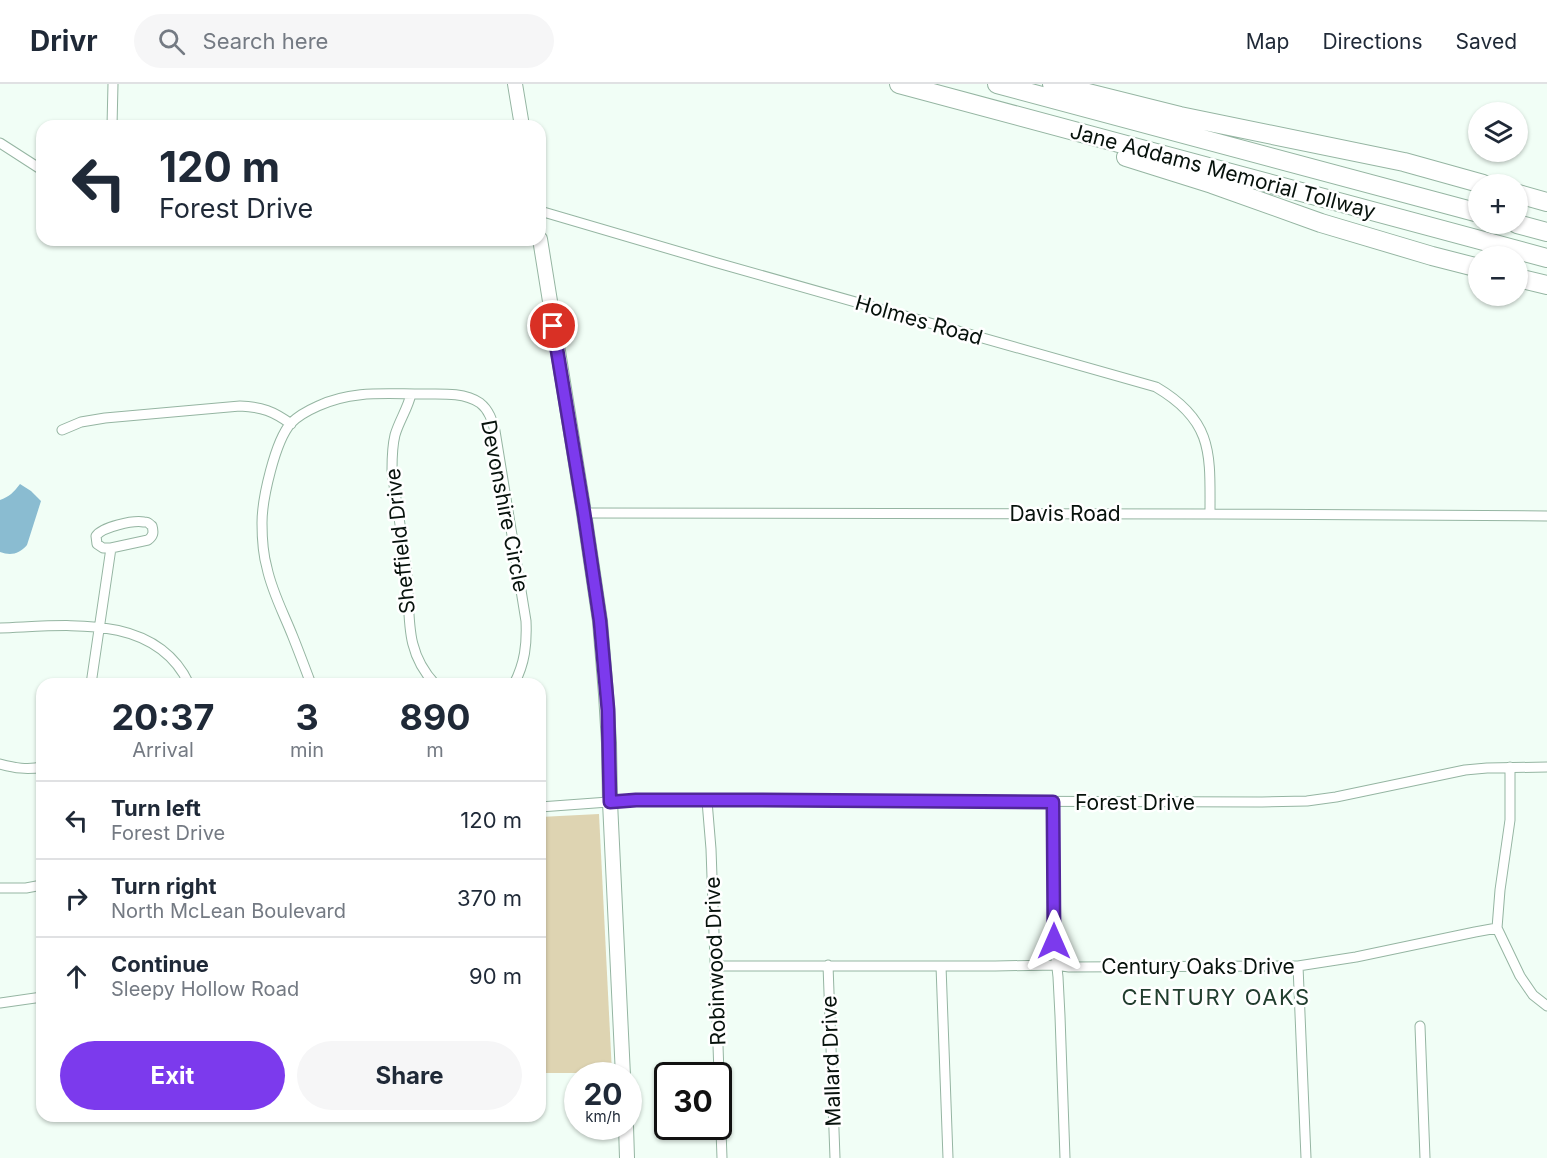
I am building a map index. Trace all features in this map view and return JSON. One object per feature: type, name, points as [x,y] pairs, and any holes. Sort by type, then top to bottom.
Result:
[{"type":"highway","name":"Jane Addams Memorial Tollway","points":[[898,84],[1547,258]]},
{"type":"highway","points":[[898,84],[1212,184],[1321,223],[1468,265]]},
{"type":"highway","name":"Jane Addams Memorial Tollway","points":[[997,84],[1468,210]]},
{"type":"highway","points":[[1052,84],[1179,116],[1404,162],[1468,180]]},
{"type":"highway","points":[[1528,197],[1547,202]]},
{"type":"highway","points":[[1528,227],[1547,231]]},
{"type":"highway","points":[[1528,280],[1547,285]]},
{"type":"main road","points":[[515,84],[521,120]]},
{"type":"main road","points":[[541,246],[600,621],[609,743],[622,1062]]},
{"type":"main road","points":[[626,1140],[627,1158]]},
{"type":"street","points":[[112,120],[113,84]]},
{"type":"street","points":[[0,144],[36,166]]},
{"type":"street","name":"Holmes Road","points":[[546,213],[1156,387],[1182,405],[1200,426],[1210,461],[1210,514]]},
{"type":"street","name":"Devonshire Circle","points":[[309,678],[266,568],[263,540],[265,492],[283,436],[291,424],[313,408],[329,401],[371,393],[464,397],[478,402],[485,408],[493,423],[526,621],[525,653],[517,678]]},
{"type":"street","name":"Sheffield Drive","points":[[411,394],[395,435],[392,470],[408,579],[412,646],[422,669],[430,678]]},
{"type":"street","points":[[62,430],[81,422],[105,418],[240,406],[266,409],[291,424]]},
{"type":"street","name":"Davis Road","points":[[584,513],[1547,516]]},
{"type":"street","points":[[138,521],[147,522],[152,526],[152,536],[147,540],[111,548],[103,548],[97,544],[96,536],[99,532],[138,521]]},
{"type":"street","points":[[92,678],[111,548]]},
{"type":"street","points":[[0,627],[88,625],[136,636],[152,643],[175,661],[185,678]]},
{"type":"street","points":[[0,764],[18,769],[36,768]]},
{"type":"street","points":[[1510,767],[1510,820],[1497,928],[1520,976],[1533,995],[1547,1006]]},
{"type":"street","name":"Forest Drive","points":[[546,807],[636,800],[1307,801],[1368,791],[1454,772],[1486,768],[1547,767]]},
{"type":"street","name":"Robinwood Drive","points":[[707,801],[716,966],[722,1158]]},
{"type":"street","points":[[1053,802],[1054,941],[1060,1016],[1065,1158]]},
{"type":"street","points":[[0,888],[36,886]]},
{"type":"street","name":"Century Oaks Drive","points":[[716,966],[1298,966],[1356,957],[1497,928]]},
{"type":"street","name":"Mallard Drive","points":[[828,965],[835,1158]]},
{"type":"street","points":[[941,966],[948,1158]]},
{"type":"street","points":[[1298,966],[1306,1158]]},
{"type":"street","points":[[0,1003],[36,997]]},
{"type":"street","points":[[1420,1026],[1425,1158]]},
{"type":"shaded area","points":[[599,814],[611,1062],[564,1062],[564,1073],[546,1073],[546,817]]},
{"type":"water","points":[[20,484],[41,501],[27,545],[15,553],[0,552],[0,500],[11,494]]},
{"type":"district","name":"CENTURY OAKS","points":[[1216,997]]},
{"type":"route","points":[[553,326],[600,621],[608,710],[610,802],[751,800],[1053,802],[1054,941]]}]
